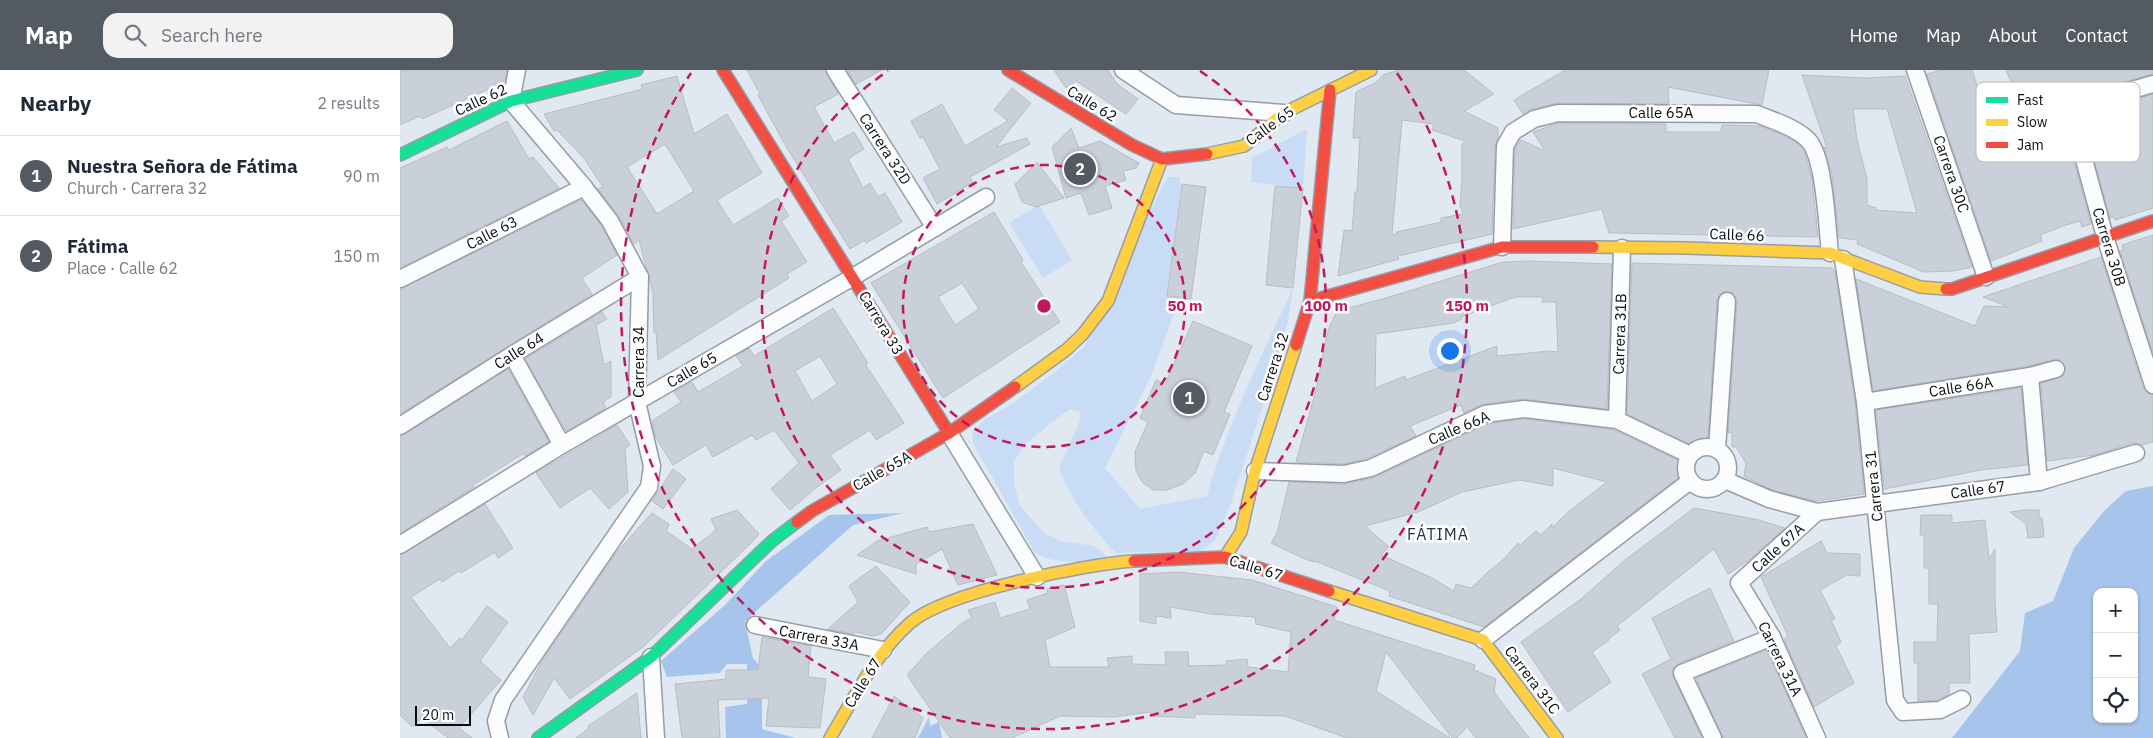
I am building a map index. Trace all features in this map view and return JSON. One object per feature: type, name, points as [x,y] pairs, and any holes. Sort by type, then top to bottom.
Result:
[{"type":"street","points":[[511,101],[518,70]]},
{"type":"street","name":"Calle 62","points":[[400,156],[511,101],[637,70]]},
{"type":"street","name":"Carrera 33","points":[[723,70],[853,277],[1037,577]]},
{"type":"street","name":"Carrera 32D","points":[[835,70],[935,228]]},
{"type":"street","name":"Calle 62","points":[[1008,70],[1132,145],[1162,159]]},
{"type":"street","points":[[1123,70],[1176,105],[1284,113]]},
{"type":"street","name":"Calle 65","points":[[1162,159],[1207,154],[1244,146],[1284,113],[1371,70]]},
{"type":"street","name":"Carrera 30C","points":[[1915,70],[1986,277]]},
{"type":"street","name":"Carrera 30B","points":[[2140,88],[2153,84]]},
{"type":"street","name":"Carrera 32","points":[[1226,557],[1241,532],[1255,470],[1310,301],[1330,90]]},
{"type":"street","name":"Carrera 34","points":[[500,738],[496,721],[503,700],[649,487],[652,466],[637,402],[640,277],[610,221],[511,101]]},
{"type":"street","name":"Calle 65A","points":[[1502,247],[1505,146],[1513,132],[1534,118],[1558,113],[1757,114],[1784,125],[1809,141],[1820,167],[1836,256]]},
{"type":"street","name":"Calle 65A","points":[[538,738],[651,657],[772,541],[812,511],[949,433],[1066,350],[1094,320],[1108,301],[1117,282],[1162,159]]},
{"type":"street","name":"Carrera 30B","points":[[2085,162],[2105,237],[2153,385]]},
{"type":"street","name":"Calle 63","points":[[400,279],[584,188]]},
{"type":"street","name":"Calle 65","points":[[400,545],[562,445],[853,277],[986,197]]},
{"type":"street","name":"Calle 66","points":[[1310,301],[1502,247],[1622,248],[1836,256],[1920,287],[1952,289],[2153,221]]},
{"type":"street","name":"Carrera 31B","points":[[1617,420],[1622,248]]},
{"type":"street","name":"Carrera 31","points":[[1836,256],[1865,402],[1895,700],[1903,712],[1940,710],[1962,699]]},
{"type":"street","name":"Calle 64","points":[[400,426],[512,354],[640,277]]},
{"type":"street","points":[[1717,449],[1727,301]]},
{"type":"street","points":[[512,354],[562,445]]},
{"type":"street","name":"Calle 66A","points":[[1865,402],[2030,376],[2056,369]]},
{"type":"street","points":[[2030,376],[2039,482]]},
{"type":"street","name":"Calle 66A","points":[[1255,470],[1344,474],[1370,468],[1485,414],[1524,409],[1617,420],[1690,455]]},
{"type":"street","points":[[1702,448],[1717,449],[1727,459],[1728,473],[1725,480],[1720,485],[1707,490],[1694,486],[1686,468],[1690,455],[1702,448]]},
{"type":"street","name":"Calle 67","points":[[1817,512],[2039,482],[2136,453]]},
{"type":"street","points":[[1483,640],[1690,480]]},
{"type":"street","points":[[1725,480],[1768,499],[1817,512]]},
{"type":"street","name":"Calle 67A","points":[[1738,583],[1817,512]]},
{"type":"street","name":"Calle 67","points":[[830,738],[884,650],[912,621],[950,601],[1037,577],[1119,562],[1226,557],[1483,640]]},
{"type":"street","name":"Carrera 31A","points":[[1738,583],[1772,637],[1817,738]]},
{"type":"street","name":"Carrera 33A","points":[[755,625],[884,650]]},
{"type":"street","points":[[1713,738],[1682,673],[1772,637]]},
{"type":"street","name":"Carrera 31C","points":[[1483,640],[1557,738]]},
{"type":"street","points":[[651,657],[656,738]]},
{"type":"shaded area","points":[[1307,129],[1303,188],[1251,182],[1252,158]]},
{"type":"shaded area","points":[[1169,177],[1179,177],[1181,184],[1167,295],[1180,297],[1151,376],[1105,468],[1140,509],[1207,496],[1235,416],[1293,288],[1288,321],[1273,375],[1231,503],[1216,539],[1201,551],[1116,553],[1098,533],[1070,493],[1059,468],[1079,423],[1081,412],[1070,409],[1027,442],[1014,461],[1014,484],[1020,506],[1044,533],[1060,541],[1094,546],[1110,559],[1071,562],[1052,560],[1035,553],[973,443],[972,433],[984,420],[1013,403],[1054,373],[1085,346],[1162,187]]},
{"type":"shaded area","points":[[1039,205],[1072,260],[1043,278],[1009,223]]},
{"type":"shaded area","points":[[2153,486],[2153,738],[1952,738],[2020,651],[2025,613],[2053,601],[2074,548],[2105,510],[2126,491]]},
{"type":"shaded area","points":[[903,513],[853,525],[745,621],[753,658],[762,669],[762,729],[796,738],[726,738],[725,707],[747,704],[747,664],[727,664],[720,673],[667,677],[661,661],[725,605],[766,561],[829,515]]},
{"type":"shaded area","points":[[929,717],[930,726],[939,722],[942,738],[918,738]]},
{"type":"building","points":[[400,70],[507,70],[505,80],[491,88],[422,119],[420,116],[400,125]]},
{"type":"building","points":[[747,70],[825,70],[838,94],[814,107],[834,143],[854,132],[864,149],[848,159],[863,188],[870,183],[878,197],[885,193],[902,222],[866,243],[865,240],[850,249],[787,148],[758,95],[760,94]]},
{"type":"building","points":[[847,70],[882,70],[856,84]]},
{"type":"building","points":[[1054,70],[1108,70],[1117,84],[1138,99],[1126,114],[1076,81],[1066,88]]},
{"type":"building","points":[[1398,70],[1464,70],[1494,94],[1464,111],[1498,128],[1495,146],[1492,234],[1398,256],[1399,259],[1338,276],[1344,230],[1352,231],[1355,192],[1357,192],[1360,138],[1353,138],[1356,92],[1377,82],[1383,75]],"holes":[[[1402,120],[1434,124],[1432,130],[1465,141],[1462,144],[1460,205],[1463,214],[1441,218],[1441,222],[1397,232],[1396,235],[1392,234]]]},
{"type":"building","points":[[1565,70],[1769,70],[1762,105],[1668,87],[1669,103],[1666,104],[1558,103],[1531,109],[1523,114],[1514,100]]},
{"type":"building","points":[[1942,70],[1972,70],[1976,82],[1976,162],[2074,162],[2091,224],[2082,227],[2080,221],[2066,225],[2040,235],[2042,241],[1991,261],[1927,74]]},
{"type":"building","points":[[2006,70],[2153,70],[2153,74],[2124,82],[2011,82]]},
{"type":"building","points":[[1802,75],[1865,78],[1905,76],[1972,267],[1953,271],[1924,272],[1857,244],[1858,240],[1839,238],[1832,175],[1824,147],[1827,148]],"holes":[[[1853,109],[1887,109],[1917,213],[1875,210],[1876,208],[1867,205],[1867,179],[1857,140]]]},
{"type":"building","points":[[677,76],[694,134],[727,114],[762,173],[717,200],[733,225],[778,198],[789,216],[781,221],[807,262],[787,274],[789,278],[658,360],[656,331],[654,333],[653,293],[639,240],[634,244],[619,216],[598,189],[603,187],[584,158],[557,130],[554,131],[544,114],[643,89],[641,85]],"holes":[[[665,144],[694,191],[657,214],[627,167]]]},
{"type":"building","points":[[1012,88],[1031,103],[996,147],[1027,138],[1030,144],[970,177],[973,182],[937,204],[923,178],[940,169],[923,137],[920,138],[911,121],[942,104],[965,146],[1008,121],[994,110]]},
{"type":"building","points":[[2153,94],[2153,208],[2115,220],[2114,217],[2110,218],[2095,162],[2140,162],[2140,98]]},
{"type":"building","points":[[507,121],[529,159],[533,157],[559,188],[400,268],[400,168],[447,147],[449,150]]},
{"type":"building","points":[[1559,123],[1666,124],[1666,132],[1721,132],[1722,125],[1760,126],[1780,134],[1797,143],[1805,153],[1812,179],[1818,237],[1609,233],[1602,209],[1513,229],[1515,149],[1521,140],[1545,151],[1533,132]]},
{"type":"building","points":[[1071,128],[1079,148],[1100,141],[1139,163],[1136,168],[1123,171],[1126,180],[1105,186],[1112,208],[1089,215],[1081,193],[1066,198],[1052,147]]},
{"type":"building","points":[[1037,162],[1064,198],[1036,207],[1022,202],[1015,184]]},
{"type":"building","points":[[1182,184],[1206,187],[1191,299],[1167,296]]},
{"type":"building","points":[[1275,186],[1303,188],[1293,288],[1266,285]]},
{"type":"building","points":[[581,200],[602,226],[617,255],[582,278],[592,294],[400,414],[400,289]]},
{"type":"building","points":[[994,212],[1023,260],[1021,262],[1060,322],[943,398],[871,283]],"holes":[[[962,283],[979,309],[955,325],[938,297]]]},
{"type":"building","points":[[2153,235],[2153,353],[2120,251],[2123,251],[2122,245]]},
{"type":"building","points":[[2101,257],[2143,388],[2147,393],[2153,395],[2153,442],[2142,445],[2133,443],[2095,455],[2047,461],[2041,383],[2063,376],[2065,366],[2058,359],[2028,366],[1873,391],[1856,279],[1975,326],[1984,306],[2009,307],[1983,297]]},
{"type":"building","points":[[1503,262],[1612,264],[1607,409],[1523,399],[1483,404],[1464,413],[1461,405],[1410,426],[1416,436],[1368,458],[1343,464],[1296,462],[1316,390],[1328,330],[1337,311]],"holes":[[[1515,297],[1543,297],[1542,302],[1556,302],[1558,352],[1550,351],[1497,356],[1497,346],[1406,380],[1405,376],[1375,388],[1376,334],[1453,323],[1462,319],[1461,317]]]},
{"type":"building","points":[[1632,263],[1832,268],[1835,271],[1855,403],[1864,494],[1816,501],[1772,490],[1744,476],[1746,463],[1736,447],[1732,447],[1732,432],[1728,433],[1737,302],[1732,292],[1722,292],[1717,300],[1708,437],[1692,445],[1627,414]]},
{"type":"building","points":[[833,308],[868,363],[865,364],[904,423],[876,440],[870,430],[830,455],[841,470],[790,510],[771,489],[799,463],[774,430],[756,440],[752,435],[713,457],[706,445],[673,465],[656,438],[652,421],[681,402],[674,392],[692,382],[698,392],[743,366],[736,356],[749,348],[754,356]],"holes":[[[820,356],[837,384],[812,401],[795,371]]]},
{"type":"building","points":[[602,312],[607,319],[596,325],[604,365],[611,361],[611,397],[603,402],[606,408],[566,431],[525,359]]},
{"type":"building","points":[[1193,321],[1252,346],[1224,412],[1230,414],[1213,455],[1204,451],[1195,473],[1183,484],[1167,490],[1154,490],[1143,483],[1136,471],[1135,452],[1148,422],[1140,418],[1156,380],[1165,384]]},
{"type":"building","points":[[508,369],[549,442],[525,456],[524,453],[400,533],[400,436]]},
{"type":"building","points":[[2021,388],[2028,465],[1981,470],[1884,489],[1876,410]]},
{"type":"building","points":[[1524,419],[1614,430],[1682,462],[1683,474],[1484,627],[1389,596],[1390,591],[1315,561],[1305,559],[1271,543],[1277,533],[1289,482],[1344,484],[1373,478],[1488,424]],"holes":[[[1553,468],[1607,482],[1568,512],[1552,528],[1552,524],[1541,535],[1536,531],[1520,545],[1518,543],[1504,559],[1471,588],[1456,584],[1454,591],[1432,578],[1381,555],[1389,547],[1365,526],[1418,512],[1462,492],[1519,480],[1553,486]]]},
{"type":"building","points":[[617,425],[630,445],[625,448],[628,492],[609,509],[590,488],[560,508],[536,473]]},
{"type":"building","points":[[673,469],[686,479],[663,509],[652,501]]},
{"type":"building","points":[[485,504],[513,548],[498,558],[495,552],[461,573],[459,571],[442,582],[440,579],[411,597],[450,648],[460,638],[462,640],[487,606],[508,622],[480,661],[501,680],[459,728],[472,738],[448,738],[422,718],[412,727],[400,715],[400,555]]},
{"type":"building","points":[[1694,508],[1755,519],[1785,528],[1752,558],[1728,574],[1714,549],[1617,626],[1620,630],[1592,652],[1611,682],[1568,712],[1521,642],[1581,599],[1625,560]]},
{"type":"building","points":[[737,510],[759,534],[750,544],[643,647],[570,699],[554,678],[533,715],[523,697],[542,661],[617,552],[652,513],[669,524],[666,531],[692,549],[716,530],[711,519]]},
{"type":"building","points":[[2039,510],[2044,537],[2028,538],[2026,524],[2010,512]]},
{"type":"building","points":[[1921,515],[1952,515],[1952,523],[1985,520],[1989,559],[1995,549],[1997,632],[1969,634],[1970,683],[1949,683],[1949,694],[1937,700],[1918,701],[1918,663],[1914,663],[1914,642],[1937,642],[1938,604],[1929,604],[1929,568],[1924,568],[1924,535],[1920,535]]},
{"type":"building","points":[[973,524],[997,575],[958,585],[942,549],[916,564],[916,574],[857,555],[877,541],[927,527],[929,532]]},
{"type":"building","points":[[1821,541],[1827,553],[1860,554],[1860,576],[1847,575],[1820,590],[1835,619],[1831,620],[1841,642],[1836,646],[1854,683],[1814,707],[1784,639],[1788,636],[1761,577]]},
{"type":"building","points":[[876,566],[910,602],[881,634],[873,636],[828,629],[858,602],[849,586]]},
{"type":"building","points":[[1178,572],[1252,580],[1337,607],[1334,620],[1475,665],[1474,670],[1496,679],[1494,692],[1529,738],[1476,738],[1467,727],[1457,738],[1452,738],[1386,652],[1376,691],[1450,738],[1347,738],[1285,716],[1195,714],[1195,718],[1151,716],[1150,712],[1114,717],[1060,716],[1012,738],[950,738],[907,675],[927,653],[962,623],[972,618],[968,610],[995,602],[1000,618],[1030,609],[1027,600],[1048,593],[1047,589],[1064,585],[1075,627],[1045,640],[1050,667],[1109,667],[1107,658],[1132,656],[1132,664],[1166,665],[1165,652],[1188,652],[1189,666],[1227,665],[1226,661],[1247,659],[1248,667],[1288,672],[1291,632],[1256,624],[1255,617],[1211,614],[1170,607],[1171,618],[1156,616],[1156,624],[1140,621],[1140,574]]},
{"type":"building","points":[[1710,588],[1734,641],[1674,667],[1673,677],[1702,738],[1675,738],[1642,674],[1671,659],[1652,618]]},
{"type":"building","points":[[762,637],[811,646],[808,677],[826,679],[820,728],[766,726],[769,698],[718,700],[720,738],[682,738],[675,684],[726,679],[726,670],[758,670]]},
{"type":"building","points":[[1767,650],[1806,738],[1723,738],[1696,678]]},
{"type":"building","points":[[637,693],[641,738],[576,738],[589,728],[588,726]]},
{"type":"building","points":[[894,696],[923,718],[915,738],[872,738]]},
{"type":"waterway","points":[[2139,738],[2153,723]]},
{"type":"traffic: fast","points":[[400,155],[511,101],[637,70]]},
{"type":"traffic: fast","points":[[538,738],[651,657],[772,541],[797,522]]},
{"type":"traffic: slow","points":[[1207,154],[1244,146],[1284,113],[1371,70]]},
{"type":"traffic: slow","points":[[1015,387],[1066,350],[1082,335],[1108,301],[1162,159]]},
{"type":"traffic: slow","points":[[1593,247],[1830,253],[1920,287],[1946,289]]},
{"type":"traffic: slow","points":[[1225,557],[1241,532],[1255,471],[1296,345]]},
{"type":"traffic: slow","points":[[830,738],[866,677],[886,648],[910,623],[928,612],[953,601],[1017,582],[1084,568],[1134,561]]},
{"type":"traffic: slow","points":[[1329,591],[1483,640],[1557,738]]},
{"type":"traffic: jam","points":[[723,70],[949,433]]},
{"type":"traffic: jam","points":[[1008,70],[1132,145],[1162,159],[1207,154]]},
{"type":"traffic: jam","points":[[1296,345],[1310,301],[1330,90]]},
{"type":"traffic: jam","points":[[1946,289],[1952,289],[2153,221]]},
{"type":"traffic: jam","points":[[1310,301],[1502,247],[1593,247]]},
{"type":"traffic: jam","points":[[797,522],[812,511],[949,433],[1015,387]]},
{"type":"traffic: jam","points":[[1134,561],[1225,557],[1329,591]]},
{"type":"place","name":"Fátima","points":[[1080,169]]},
{"type":"place","name":"Nuestra Señora de Fátima","points":[[1189,398]]},
{"type":"district","name":"FÁTIMA","points":[[1438,534]]}]
